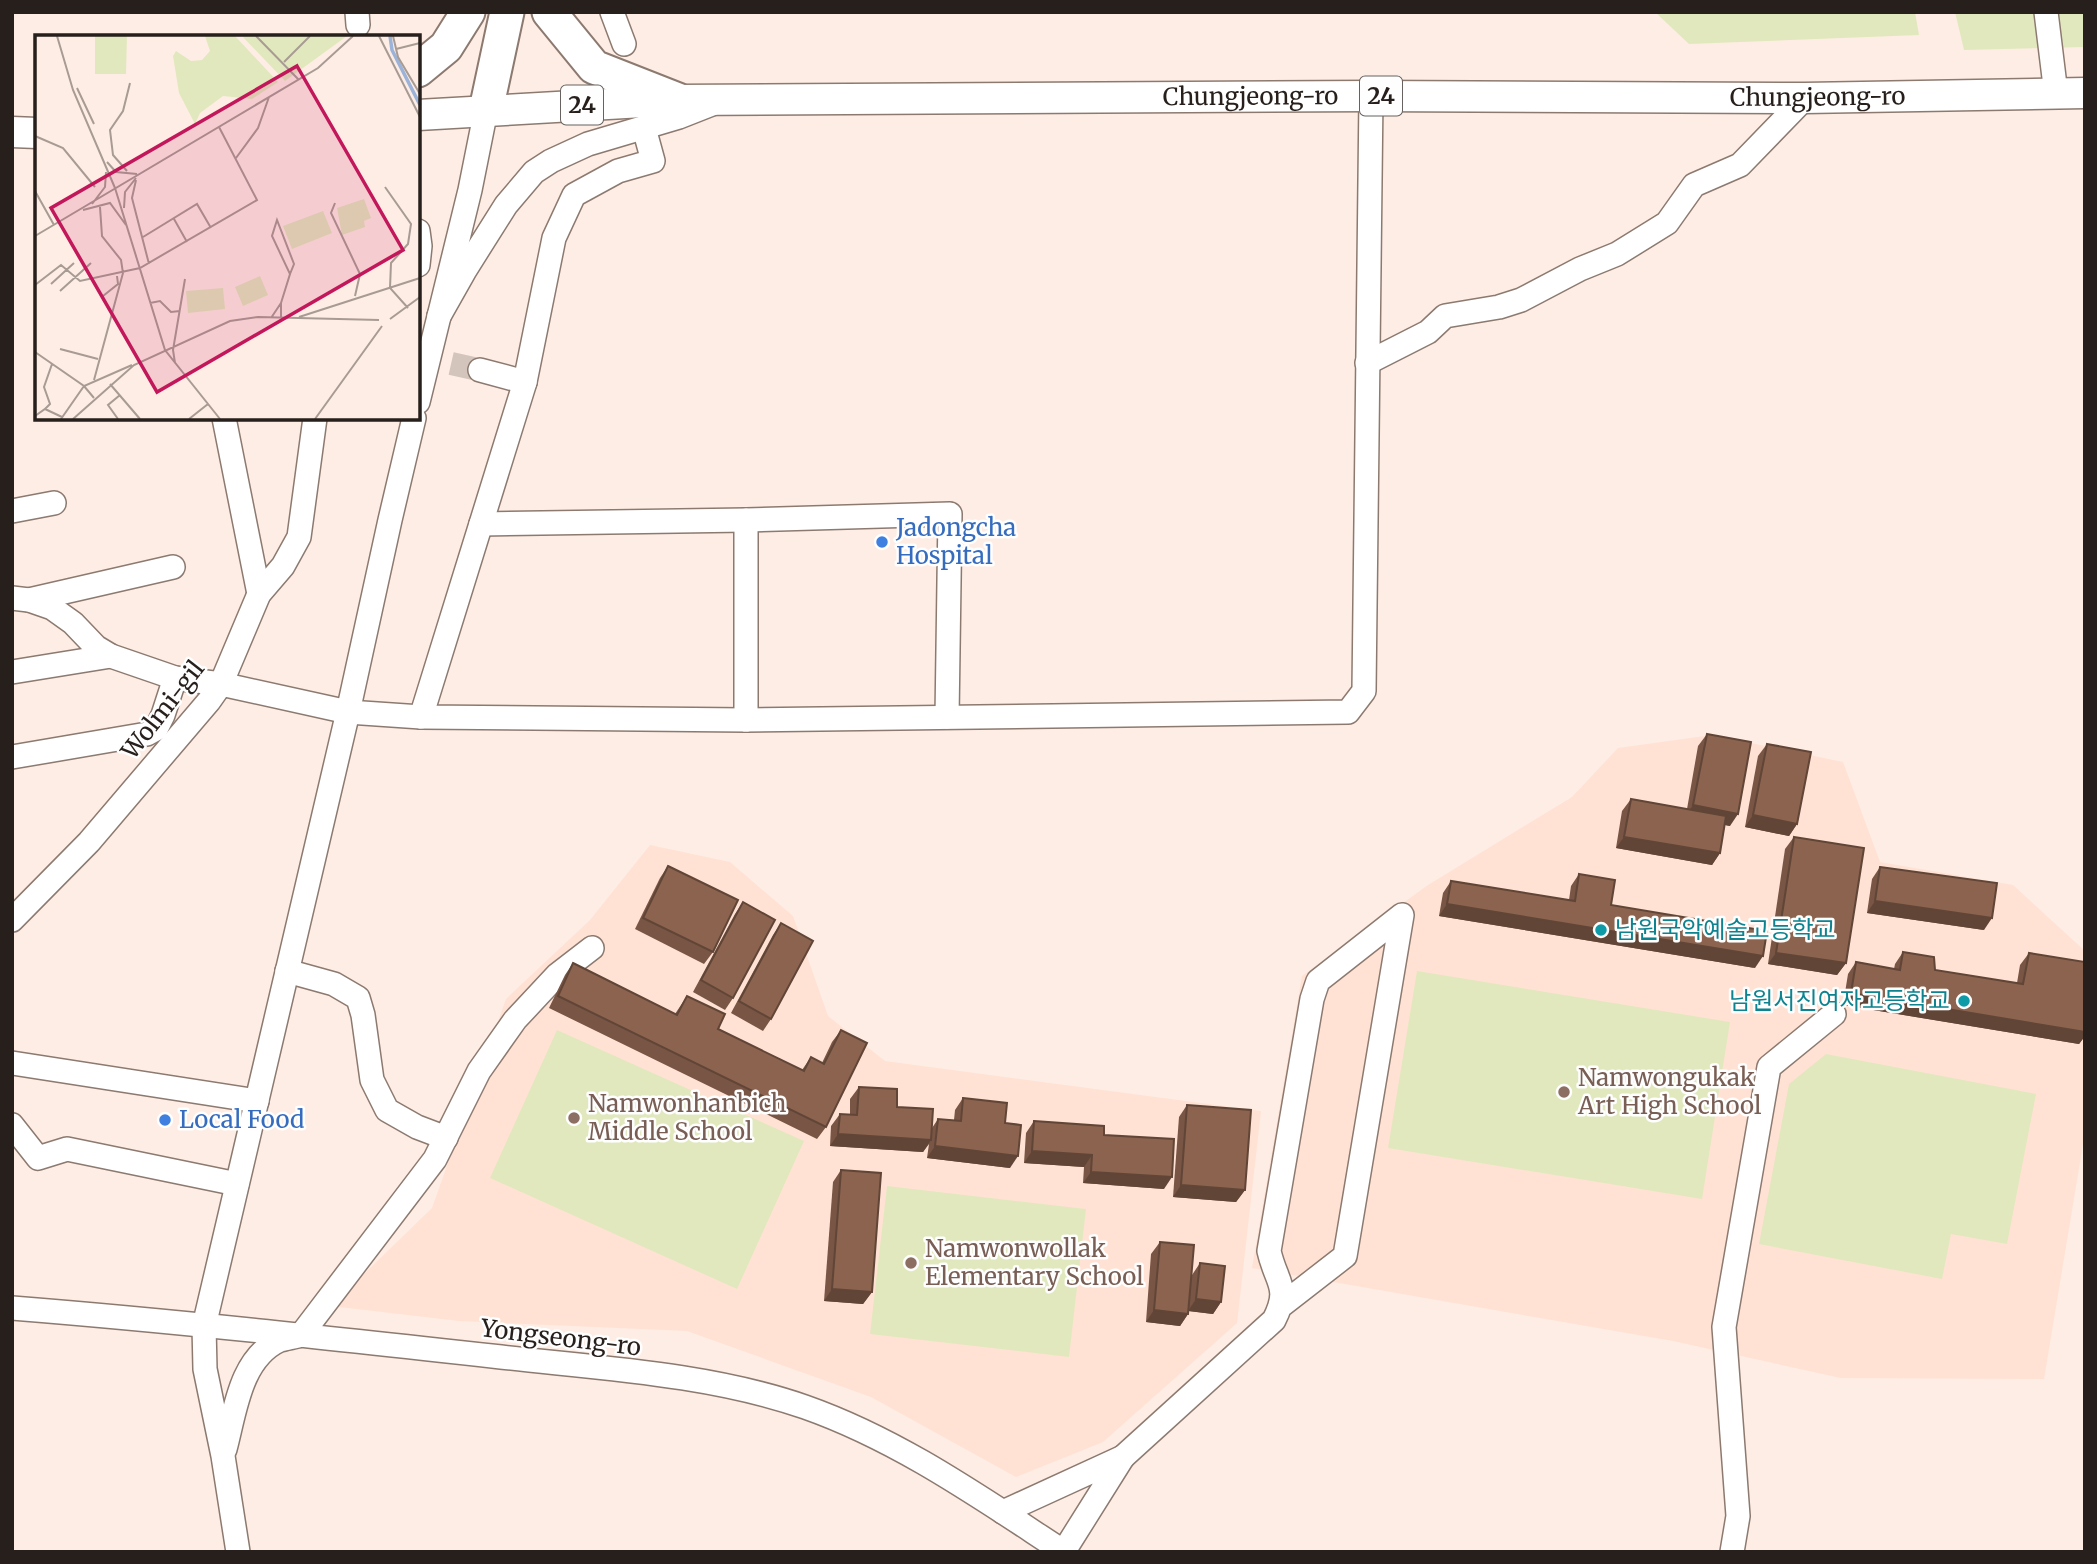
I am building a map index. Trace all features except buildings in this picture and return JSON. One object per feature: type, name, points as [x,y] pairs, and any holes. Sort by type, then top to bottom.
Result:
[{"type":"highway","points":[[420,68],[446,47],[468,12]]},
{"type":"highway","points":[[486,110],[499,12]]},
{"type":"highway","points":[[486,110],[507,12]]},
{"type":"highway","points":[[549,12],[594,66],[678,100]]},
{"type":"main road","name":"Chungjeong-ro","points":[[420,115],[678,100],[1371,96],[1805,97],[2071,93]]},
{"type":"main road","points":[[12,132],[35,133]]},
{"type":"street","points":[[612,12],[624,44]]},
{"type":"street","points":[[2046,12],[2071,93]]},
{"type":"street","points":[[21,599],[52,608],[111,656],[175,678],[221,684],[348,712],[421,717],[746,720],[1348,712],[1364,691],[1371,96]]},
{"type":"street","points":[[1367,363],[1428,332],[1445,316],[1499,307],[1521,300],[1580,269],[1617,254],[1667,223],[1694,185],[1740,165],[1805,97]]},
{"type":"street","points":[[439,316],[506,205],[534,172],[588,144],[679,117],[724,100]]},
{"type":"street","points":[[420,390],[470,190],[486,110]]},
{"type":"street","points":[[421,717],[525,382],[554,238],[574,195],[618,171],[653,161],[647,139]]},
{"type":"street","points":[[480,370],[525,382]]},
{"type":"street","points":[[224,420],[259,594]]},
{"type":"street","name":"Wolmi-gil","points":[[12,920],[89,842],[221,684],[259,594],[283,566],[299,537],[315,420]]},
{"type":"street","points":[[238,1552],[223,1455],[205,1369],[204,1326],[414,420]]},
{"type":"street","points":[[12,511],[54,503]]},
{"type":"street","points":[[481,524],[950,514],[947,717]]},
{"type":"street","points":[[746,520],[746,720]]},
{"type":"street","points":[[21,599],[173,567]]},
{"type":"street","points":[[12,673],[111,656]]},
{"type":"street","points":[[12,757],[146,734],[156,729],[175,678]]},
{"type":"street","points":[[1064,1552],[1123,1457],[1275,1320],[1282,1305],[1284,1290],[1273,1270],[1269,1251],[1312,999],[1318,982],[1402,915],[1345,1256],[1282,1305]]},
{"type":"street","points":[[223,1455],[245,1377],[250,1368],[279,1340],[301,1335],[435,1159],[479,1071],[515,1020],[557,975],[592,948]]},
{"type":"street","points":[[287,971],[334,984],[358,998],[372,1080],[387,1110],[417,1127],[446,1138]]},
{"type":"street","points":[[1732,1552],[1738,1517],[1724,1327],[1769,1067],[1835,1014]]},
{"type":"street","points":[[12,1063],[257,1101]]},
{"type":"street","points":[[12,1125],[38,1158],[67,1149],[237,1184]]},
{"type":"street","name":"Yongseong-ro","points":[[12,1308],[301,1335],[728,1385],[803,1406],[860,1429],[923,1462],[1064,1552]]},
{"type":"street","points":[[1003,1511],[1123,1457]]},
{"type":"shaded area","points":[[1712,735],[1843,762],[1880,862],[2013,885],[2085,951],[2085,1132],[2044,1379],[1841,1378],[1673,1341],[1252,1268],[1302,976],[1428,885],[1572,797],[1618,748]]},
{"type":"shaded area","points":[[650,845],[730,862],[793,916],[828,1016],[885,1061],[1261,1111],[1237,1323],[1103,1442],[1016,1477],[871,1397],[687,1331],[459,1321],[331,1306],[432,1208],[506,999],[590,920]]},
{"type":"green space","points":[[1655,12],[1915,12],[1919,35],[1689,44]]},
{"type":"green space","points":[[1955,12],[2085,12],[2085,47],[1964,50]]},
{"type":"green space","points":[[1417,971],[1730,1022],[1702,1199],[1388,1148]]},
{"type":"green space","points":[[557,1030],[804,1141],[737,1289],[490,1178]]},
{"type":"green space","points":[[1826,1054],[2036,1094],[2007,1244],[1951,1234],[1942,1279],[1759,1244],[1789,1084]]},
{"type":"green space","points":[[887,1186],[1086,1209],[1069,1357],[870,1334]]},
{"type":"tunnel","points":[[420,356],[480,370]]},
{"type":"place","name":"Jadongcha Hospital","points":[[882,542]]},
{"type":"place","name":"남원국악예술고등학교","points":[[1601,930]]},
{"type":"place","name":"남원서진여자고등학교","points":[[1964,1001]]},
{"type":"place","name":"Namwongukak Art High School","points":[[1564,1092]]},
{"type":"place","name":"Namwonhanbich Middle School","points":[[574,1118]]},
{"type":"place","name":"Local Food","points":[[165,1120]]},
{"type":"place","name":"Namwonwollak Elementary School","points":[[911,1263]]}]
